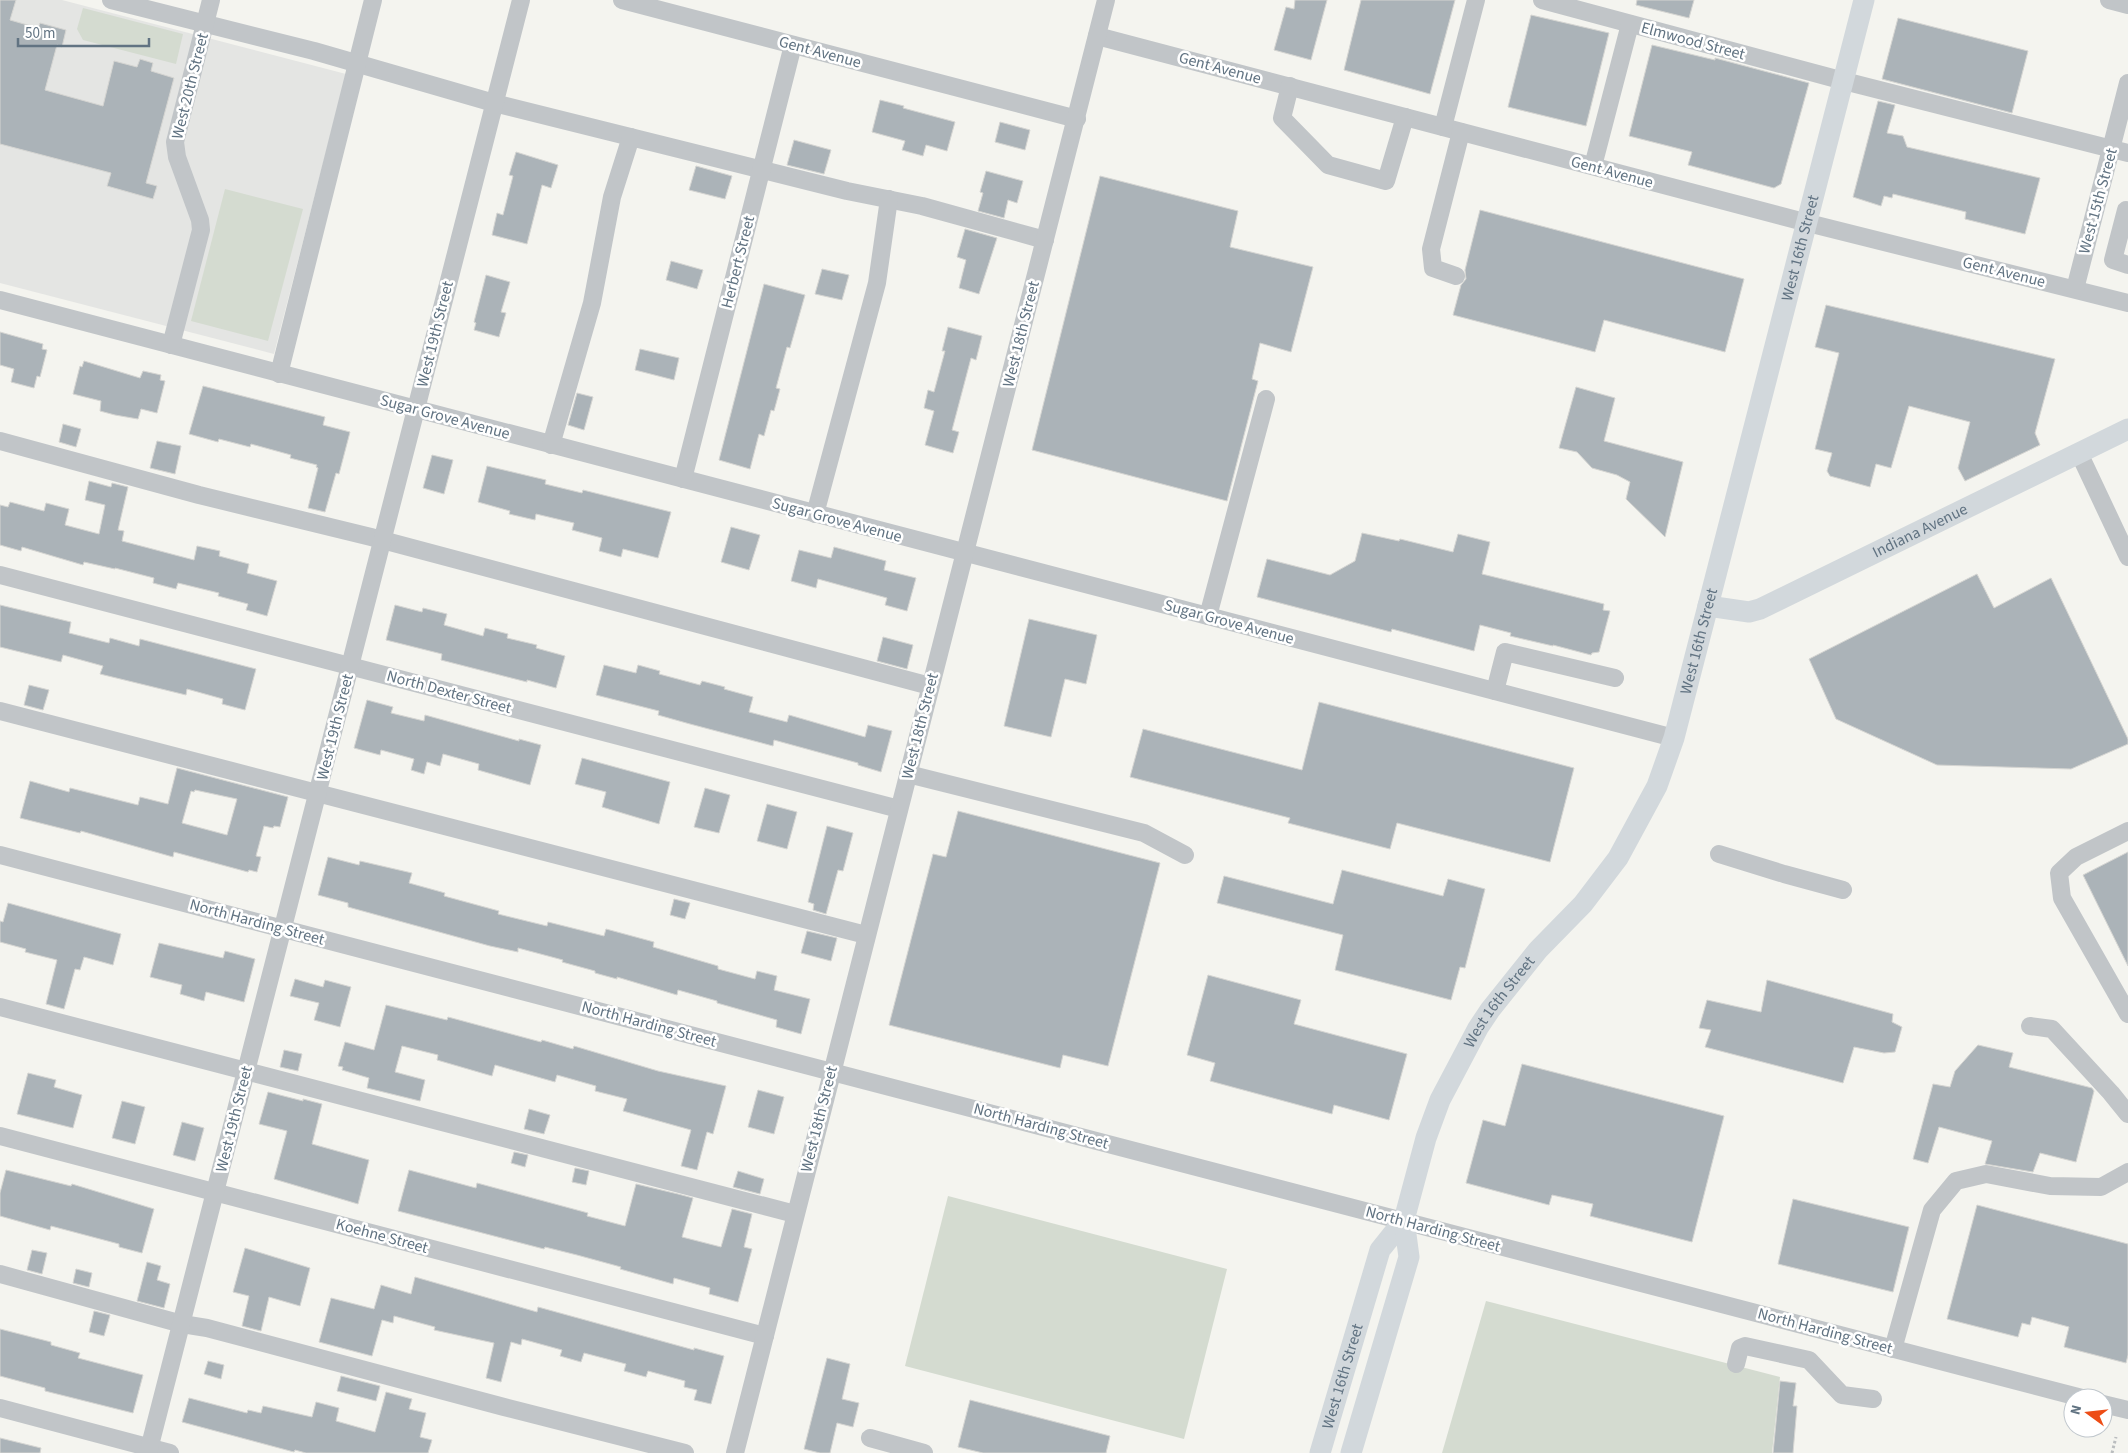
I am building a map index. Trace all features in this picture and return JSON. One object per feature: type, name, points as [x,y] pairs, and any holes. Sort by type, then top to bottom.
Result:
[{"type":"main road","name":"West 16th Street","points":[[1350,1453],[1409,1257],[1404,1220],[1428,1130],[1447,1085],[1478,1028],[1511,982],[1538,950],[1583,904],[1609,872],[1650,801],[1674,738],[1864,0]]},
{"type":"main road","name":"Indiana Avenue","points":[[1708,606],[1749,612],[1760,609],[2128,429]]},
{"type":"main road","name":"West 16th Street","points":[[1320,1453],[1380,1250],[1404,1220]]},
{"type":"street","points":[[112,0],[356,63],[494,103],[847,191],[922,206],[1046,240]]},
{"type":"street","name":"West 20th Street","points":[[171,345],[201,230],[200,220],[177,157],[175,142],[211,0]]},
{"type":"street","points":[[279,374],[373,0]]},
{"type":"street","name":"West 19th Street","points":[[149,1450],[521,0]]},
{"type":"street","name":"Gent Avenue","points":[[622,0],[1077,119]]},
{"type":"street","name":"West 18th Street","points":[[734,1453],[1106,0]]},
{"type":"street","points":[[1443,127],[1476,0]]},
{"type":"street","name":"Elmwood Street","points":[[1542,0],[1844,81],[2120,151]]},
{"type":"street","points":[[2109,0],[2128,5]]},
{"type":"street","points":[[1593,166],[1630,24]]},
{"type":"street","name":"Gent Avenue","points":[[1097,36],[1808,223],[2128,303]]},
{"type":"street","name":"Herbert Street","points":[[683,479],[793,45]]},
{"type":"street","name":"West 15th Street","points":[[2075,289],[2120,151],[2128,84]]},
{"type":"street","points":[[1290,86],[1282,118],[1328,165],[1386,181],[1405,117]]},
{"type":"street","points":[[1456,276],[1433,268],[1430,249],[1461,132]]},
{"type":"street","points":[[551,445],[592,303],[612,197],[631,137]]},
{"type":"street","points":[[815,514],[878,283],[890,200]]},
{"type":"street","points":[[2126,210],[2113,260],[2128,265]]},
{"type":"street","name":"Sugar Grove Avenue","points":[[0,300],[1674,738]]},
{"type":"street","points":[[1208,616],[1266,398]]},
{"type":"street","points":[[0,442],[200,495],[382,540],[930,686]]},
{"type":"street","points":[[2079,453],[2128,557]]},
{"type":"street","name":"North Dexter Street","points":[[0,575],[899,809]]},
{"type":"street","points":[[1495,691],[1505,652],[1616,678]]},
{"type":"street","points":[[0,712],[866,935]]},
{"type":"street","points":[[908,774],[1144,833],[1185,855]]},
{"type":"street","points":[[2128,831],[2076,857],[2059,873],[2062,898],[2128,1014]]},
{"type":"street","points":[[1719,854],[1843,890]]},
{"type":"street","name":"North Harding Street","points":[[0,855],[2063,1393]]},
{"type":"street","points":[[0,1006],[795,1214]]},
{"type":"street","points":[[2030,1026],[2052,1029],[2112,1093],[2128,1114]]},
{"type":"street","name":"Koehne Street","points":[[0,1136],[764,1336]]},
{"type":"street","points":[[1893,1348],[1932,1210],[1956,1181],[1986,1174],[2050,1186],[2102,1187],[2128,1172]]},
{"type":"street","points":[[0,1274],[181,1324],[207,1328],[486,1403],[685,1453]]},
{"type":"street","points":[[1736,1364],[1740,1348],[1745,1346],[1809,1360],[1842,1395],[1873,1399]]},
{"type":"street","points":[[2113,1406],[2128,1410]]},
{"type":"street","points":[[0,1408],[149,1450],[170,1453]]},
{"type":"street","points":[[870,1438],[924,1453]]},
{"type":"path","points":[[2112,1453],[2116,1437]]},
{"type":"shaded area","points":[[0,0],[62,0],[346,74],[274,354],[0,283]]},
{"type":"shaded area","points":[[83,8],[183,34],[176,64],[83,40],[77,29]]},
{"type":"shaded area","points":[[225,189],[303,209],[268,341],[191,321]]},
{"type":"shaded area","points":[[948,1196],[1227,1269],[1184,1439],[905,1366]]},
{"type":"shaded area","points":[[1486,1301],[1780,1377],[1772,1453],[1442,1453]]},
{"type":"building","points":[[0,0],[16,0],[10,20],[38,28],[40,23],[66,30],[62,47],[57,45],[45,90],[103,106],[114,61],[137,67],[140,59],[153,63],[151,71],[174,78],[146,183],[157,186],[153,199],[107,186],[111,173],[0,144]]},
{"type":"building","points":[[1295,0],[1327,0],[1311,60],[1274,50],[1286,7],[1294,9]]},
{"type":"building","points":[[1361,0],[1455,0],[1430,94],[1344,70]]},
{"type":"building","points":[[1637,0],[1694,0],[1689,18],[1636,5]]},
{"type":"building","points":[[1531,15],[1609,33],[1586,126],[1508,107]]},
{"type":"building","points":[[1898,18],[2028,51],[2012,113],[1882,79]]},
{"type":"building","points":[[1652,45],[1715,60],[1715,58],[1809,83],[1781,184],[1774,188],[1688,165],[1692,152],[1629,136]]},
{"type":"building","points":[[880,100],[955,122],[947,151],[926,145],[923,156],[902,150],[905,141],[872,132]]},
{"type":"building","points":[[1878,101],[1895,105],[1887,133],[1903,136],[1907,147],[2040,178],[2025,234],[1965,219],[1966,212],[1893,194],[1892,198],[1884,196],[1881,206],[1853,197]]},
{"type":"building","points":[[1000,122],[1030,130],[1025,150],[995,142]]},
{"type":"building","points":[[794,140],[831,150],[824,174],[787,165]]},
{"type":"building","points":[[516,152],[558,165],[551,188],[542,185],[527,244],[492,235],[497,213],[503,215],[513,176],[509,175]]},
{"type":"building","points":[[696,166],[732,176],[725,199],[689,190]]},
{"type":"building","points":[[986,171],[1023,181],[1017,203],[1008,200],[1004,218],[978,211],[983,193],[980,192]]},
{"type":"building","points":[[1100,176],[1238,211],[1230,247],[1313,267],[1291,352],[1260,343],[1252,379],[1258,381],[1227,501],[1032,450]]},
{"type":"building","points":[[1480,210],[1744,279],[1725,352],[1604,320],[1595,352],[1453,315],[1461,285],[1466,279],[1465,270]]},
{"type":"building","points":[[965,229],[997,238],[979,294],[959,288],[966,260],[957,257]]},
{"type":"building","points":[[671,261],[703,270],[697,289],[666,280]]},
{"type":"building","points":[[822,269],[849,275],[842,300],[815,294]]},
{"type":"building","points":[[486,275],[510,282],[501,312],[506,313],[499,337],[474,330],[476,323],[474,322]]},
{"type":"building","points":[[764,284],[805,295],[790,348],[787,347],[776,388],[780,389],[774,411],[771,410],[764,436],[759,434],[750,469],[719,460]]},
{"type":"building","points":[[1826,305],[2055,359],[2035,433],[2040,445],[1965,481],[1958,468],[1970,422],[1909,406],[1891,468],[1876,464],[1870,487],[1830,476],[1827,471],[1832,453],[1815,449],[1839,353],[1815,347]]},
{"type":"building","points":[[948,327],[982,336],[976,360],[971,358],[952,430],[959,432],[953,453],[925,445],[934,411],[924,408],[928,390],[934,392],[945,351],[942,351]]},
{"type":"building","points":[[0,332],[43,344],[42,349],[47,350],[40,377],[37,376],[34,388],[11,382],[14,369],[0,365]]},
{"type":"building","points":[[640,349],[679,358],[674,380],[635,370]]},
{"type":"building","points":[[84,361],[140,378],[143,371],[161,375],[160,380],[165,381],[157,413],[141,409],[138,419],[115,415],[100,411],[101,401],[73,394],[80,366],[82,367]]},
{"type":"building","points":[[203,386],[325,417],[323,425],[350,432],[339,474],[336,473],[325,512],[308,508],[318,468],[316,467],[317,465],[290,458],[291,455],[251,444],[250,447],[219,439],[218,442],[189,434]]},
{"type":"building","points":[[1576,387],[1615,398],[1604,441],[1683,462],[1665,537],[1626,499],[1630,482],[1617,475],[1592,468],[1577,452],[1559,448]]},
{"type":"building","points":[[577,393],[593,397],[584,430],[568,425]]},
{"type":"building","points":[[63,424],[81,429],[76,447],[59,442]]},
{"type":"building","points":[[157,441],[181,446],[175,474],[150,468]]},
{"type":"building","points":[[432,455],[453,460],[444,494],[423,488]]},
{"type":"building","points":[[487,466],[546,480],[545,484],[582,493],[583,490],[671,512],[658,558],[623,549],[621,557],[599,551],[602,538],[572,530],[574,523],[536,514],[535,520],[509,514],[510,511],[478,502]]},
{"type":"building","points":[[89,481],[111,487],[112,483],[128,487],[118,530],[124,531],[122,541],[194,560],[197,546],[220,551],[219,556],[249,564],[247,573],[277,581],[267,616],[246,610],[248,604],[218,596],[219,593],[178,583],[176,589],[153,583],[154,578],[115,568],[84,562],[83,565],[22,547],[21,551],[0,545],[0,505],[8,507],[10,502],[44,511],[46,503],[69,509],[65,525],[99,534],[105,505],[85,500]]},
{"type":"building","points":[[731,527],[760,535],[749,570],[721,562]]},
{"type":"building","points":[[1362,533],[1399,541],[1400,539],[1453,552],[1458,534],[1490,542],[1482,574],[1604,604],[1603,610],[1610,611],[1599,652],[1592,653],[1591,655],[1510,636],[1511,633],[1480,625],[1474,651],[1392,629],[1391,632],[1257,597],[1267,559],[1330,575],[1355,561]]},
{"type":"building","points":[[834,547],[886,561],[884,570],[916,578],[907,611],[885,605],[887,598],[818,579],[816,588],[791,581],[799,550],[831,558]]},
{"type":"building","points":[[1977,574],[1994,608],[2051,578],[2128,739],[2128,744],[2071,769],[1937,765],[1836,719],[1809,659]]},
{"type":"building","points":[[0,605],[71,622],[69,633],[109,643],[110,638],[139,646],[140,639],[256,669],[245,710],[222,704],[223,699],[187,689],[186,695],[100,674],[103,666],[63,655],[61,662],[0,647]]},
{"type":"building","points":[[395,605],[422,612],[423,608],[447,614],[444,625],[483,636],[485,628],[508,634],[507,638],[537,645],[536,648],[565,656],[556,688],[441,660],[442,654],[386,640]]},
{"type":"building","points":[[1029,619],[1097,635],[1086,684],[1065,679],[1051,737],[1004,726]]},
{"type":"building","points":[[883,637],[913,645],[907,669],[877,661]]},
{"type":"building","points":[[604,665],[636,673],[638,665],[660,671],[659,674],[700,685],[702,681],[725,687],[724,689],[753,697],[749,712],[787,722],[789,715],[865,737],[868,725],[892,731],[881,772],[858,765],[858,763],[774,740],[773,746],[690,724],[658,715],[659,711],[596,695]]},
{"type":"building","points":[[29,685],[49,690],[43,710],[24,705]]},
{"type":"building","points":[[367,700],[393,707],[391,713],[424,721],[425,715],[519,741],[519,739],[541,745],[530,785],[478,770],[479,764],[443,754],[440,766],[427,762],[424,774],[411,770],[414,759],[381,750],[380,755],[354,748]]},
{"type":"building","points":[[1319,702],[1574,768],[1550,862],[1397,823],[1390,849],[1288,823],[1290,818],[1130,777],[1143,729],[1302,770]]},
{"type":"building","points":[[582,758],[670,782],[659,824],[602,807],[606,792],[575,784]]},
{"type":"building","points":[[177,768],[288,797],[280,827],[264,826],[256,856],[261,857],[257,872],[249,870],[248,872],[174,852],[173,857],[81,831],[80,833],[20,818],[30,781],[69,792],[70,788],[138,805],[140,797],[168,804]],"holes":[[[195,790],[237,799],[227,835],[182,823],[191,791],[194,792]]]},
{"type":"building","points":[[705,788],[730,795],[719,833],[694,827]]},
{"type":"building","points":[[767,804],[797,812],[787,849],[757,841]]},
{"type":"building","points":[[958,811],[1160,863],[1108,1066],[1063,1055],[1060,1068],[889,1025],[933,854],[946,857]]},
{"type":"building","points":[[827,826],[853,833],[843,871],[838,870],[826,914],[813,910],[814,904],[808,902]]},
{"type":"building","points":[[2128,852],[2128,966],[2083,875]]},
{"type":"building","points":[[328,857],[359,865],[360,861],[412,873],[409,883],[445,893],[444,896],[499,911],[498,914],[547,926],[548,922],[604,936],[606,929],[654,942],[653,947],[718,966],[718,969],[755,979],[757,971],[777,976],[774,990],[810,999],[801,1034],[776,1027],[777,1020],[678,990],[677,995],[617,977],[617,979],[595,973],[595,971],[562,962],[563,960],[518,948],[518,952],[490,946],[348,907],[348,903],[318,895]]},
{"type":"building","points":[[1342,870],[1443,896],[1448,879],[1485,889],[1465,968],[1460,967],[1451,1000],[1335,970],[1343,935],[1217,903],[1224,876],[1333,904]]},
{"type":"building","points":[[674,899],[690,903],[685,919],[670,915]]},
{"type":"building","points":[[8,903],[121,934],[113,965],[84,957],[80,970],[75,969],[64,1009],[46,1004],[57,960],[25,952],[26,949],[0,942],[0,921],[3,922]]},
{"type":"building","points":[[807,931],[837,938],[831,961],[801,953]]},
{"type":"building","points":[[159,943],[223,958],[225,951],[255,959],[244,1002],[206,992],[204,1001],[180,994],[182,985],[150,977]]},
{"type":"building","points":[[1208,975],[1301,1000],[1294,1024],[1407,1054],[1389,1120],[1334,1105],[1332,1114],[1210,1081],[1215,1063],[1187,1055]]},
{"type":"building","points":[[295,979],[323,987],[325,980],[351,987],[340,1027],[314,1020],[319,1003],[290,996]]},
{"type":"building","points":[[1767,980],[1893,1014],[1892,1022],[1902,1027],[1895,1052],[1884,1053],[1854,1047],[1843,1083],[1705,1047],[1711,1030],[1699,1028],[1707,1000],[1761,1012]]},
{"type":"building","points":[[386,1005],[447,1020],[448,1017],[573,1049],[574,1046],[658,1071],[726,1086],[713,1134],[707,1132],[697,1170],[681,1166],[691,1130],[623,1111],[627,1099],[595,1091],[596,1086],[557,1075],[555,1082],[495,1065],[492,1076],[437,1060],[438,1055],[402,1046],[395,1072],[425,1080],[420,1101],[367,1088],[369,1078],[342,1070],[343,1067],[338,1066],[345,1042],[374,1050]]},
{"type":"building","points":[[1978,1045],[2013,1053],[2009,1067],[2092,1088],[2094,1091],[2076,1162],[2040,1153],[2033,1172],[1985,1164],[1992,1141],[1939,1127],[1928,1163],[1913,1159],[1933,1084],[1950,1087],[1955,1071]]},
{"type":"building","points":[[284,1050],[302,1054],[298,1071],[280,1067]]},
{"type":"building","points":[[1522,1064],[1724,1116],[1692,1242],[1590,1216],[1593,1204],[1552,1195],[1549,1205],[1466,1183],[1483,1120],[1505,1126]]},
{"type":"building","points":[[28,1073],[56,1080],[54,1087],[82,1095],[73,1128],[17,1114]]},
{"type":"building","points":[[758,1090],[784,1097],[774,1134],[748,1127]]},
{"type":"building","points":[[268,1092],[322,1104],[312,1144],[369,1160],[358,1204],[274,1179],[287,1131],[259,1124]]},
{"type":"building","points":[[122,1101],[145,1107],[135,1144],[112,1138]]},
{"type":"building","points":[[529,1109],[550,1115],[544,1134],[524,1129]]},
{"type":"building","points":[[182,1122],[204,1128],[195,1161],[173,1155]]},
{"type":"building","points":[[514,1152],[528,1155],[525,1167],[511,1163]]},
{"type":"building","points":[[575,1168],[589,1171],[586,1185],[572,1182]]},
{"type":"building","points":[[6,1170],[71,1186],[72,1184],[154,1209],[142,1253],[119,1247],[119,1244],[51,1226],[50,1230],[0,1216],[0,1193]]},
{"type":"building","points":[[409,1170],[476,1188],[477,1183],[588,1213],[587,1216],[625,1226],[636,1184],[678,1194],[693,1198],[682,1237],[721,1247],[732,1209],[752,1214],[744,1247],[752,1249],[738,1302],[709,1294],[710,1288],[674,1278],[673,1284],[577,1255],[545,1247],[544,1249],[398,1211]]},
{"type":"building","points":[[738,1171],[764,1179],[760,1194],[733,1187]]},
{"type":"building","points":[[1793,1199],[1909,1227],[1893,1292],[1778,1264]]},
{"type":"building","points":[[1977,1205],[2128,1244],[2128,1355],[2126,1363],[2064,1347],[2069,1327],[2032,1317],[2030,1325],[2022,1323],[2018,1337],[1947,1319]]},
{"type":"building","points":[[245,1248],[310,1268],[300,1306],[269,1297],[261,1331],[242,1326],[249,1296],[233,1292]]},
{"type":"building","points":[[32,1250],[47,1253],[42,1274],[27,1270]]},
{"type":"building","points":[[147,1262],[161,1266],[157,1280],[170,1284],[164,1308],[137,1301]]},
{"type":"building","points":[[76,1269],[92,1273],[89,1287],[73,1283]]},
{"type":"building","points":[[415,1277],[537,1312],[538,1307],[694,1350],[694,1348],[724,1356],[711,1404],[694,1400],[697,1390],[684,1387],[685,1381],[648,1371],[646,1377],[624,1371],[626,1364],[584,1353],[581,1362],[560,1356],[562,1350],[522,1339],[521,1345],[511,1342],[501,1382],[486,1378],[494,1343],[434,1330],[435,1327],[394,1316],[393,1323],[382,1320],[372,1356],[319,1342],[331,1298],[374,1309],[381,1285],[411,1294]]},
{"type":"building","points":[[94,1311],[110,1315],[104,1336],[89,1332]]},
{"type":"building","points":[[0,1329],[51,1342],[51,1345],[80,1353],[78,1358],[143,1375],[133,1413],[45,1391],[45,1388],[0,1376]]},
{"type":"building","points":[[827,1358],[850,1364],[842,1399],[859,1403],[853,1427],[837,1423],[830,1453],[820,1453],[804,1449]]},
{"type":"building","points":[[208,1361],[224,1365],[221,1379],[204,1374]]},
{"type":"building","points":[[341,1376],[380,1386],[376,1401],[337,1391]]},
{"type":"building","points":[[1780,1381],[1796,1383],[1793,1406],[1797,1406],[1793,1453],[1773,1453]]},
{"type":"building","points":[[386,1392],[412,1399],[409,1409],[426,1413],[420,1437],[432,1440],[428,1453],[306,1453],[295,1450],[294,1452],[182,1422],[189,1398],[247,1413],[248,1410],[261,1413],[263,1406],[312,1417],[316,1402],[339,1408],[336,1421],[375,1432]]},
{"type":"building","points":[[970,1400],[1110,1436],[1106,1453],[983,1453],[958,1447]]},
{"type":"building","points":[[0,1438],[41,1448],[40,1453],[0,1453]]}]
